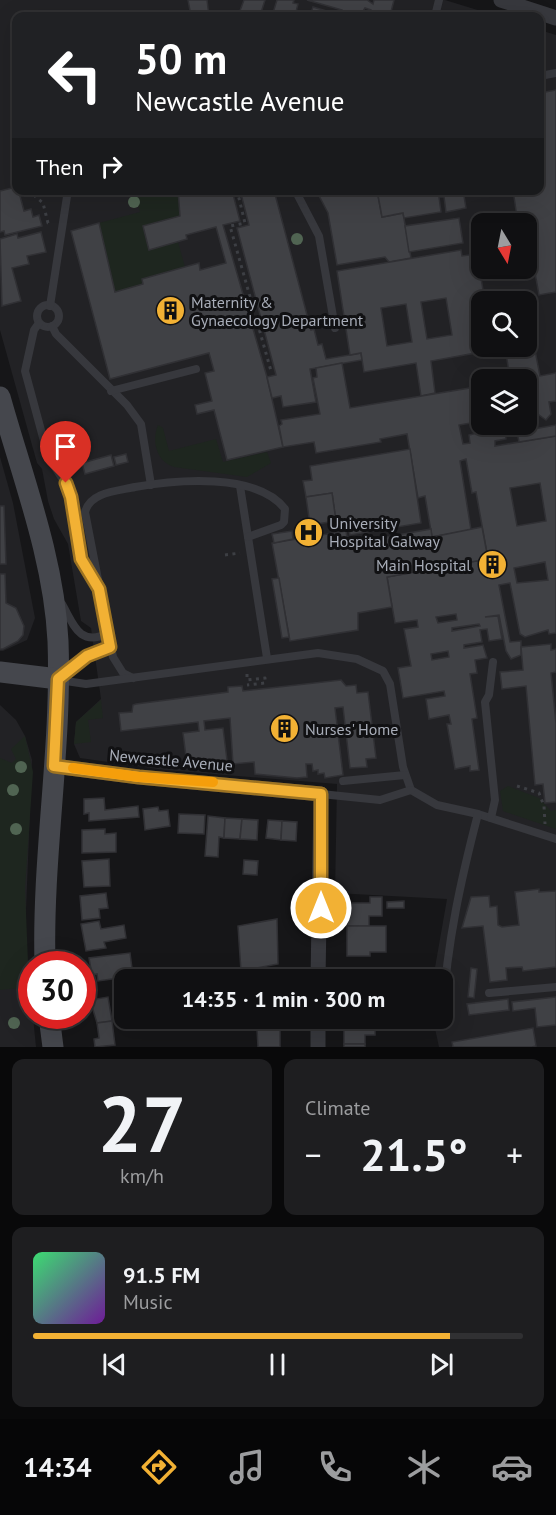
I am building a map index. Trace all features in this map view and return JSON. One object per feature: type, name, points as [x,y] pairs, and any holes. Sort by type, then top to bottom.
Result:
[{"type":"main road","points":[[0,397],[52,587],[57,640],[58,679],[46,882],[45,951]]},
{"type":"main road","points":[[0,672],[58,679]]},
{"type":"main road","points":[[51,1029],[53,1047]]},
{"type":"street","points":[[501,0],[538,12]]},
{"type":"street","name":"Newcastle Avenue","points":[[54,766],[139,777],[321,794]]},
{"type":"street","points":[[318,969],[321,794]]},
{"type":"street","points":[[318,1029],[318,1047]]},
{"type":"lane","points":[[50,306],[67,195]]},
{"type":"lane","points":[[298,195],[319,236],[335,328]]},
{"type":"lane","points":[[50,306],[38,311],[39,323],[34,330],[25,371],[48,456],[69,489],[81,559],[99,589]]},
{"type":"lane","points":[[39,323],[45,327],[52,326],[59,315],[50,306]]},
{"type":"lane","points":[[52,326],[56,334],[141,424],[151,485]]},
{"type":"lane","points":[[111,391],[196,369]]},
{"type":"lane","points":[[133,678],[117,666],[110,647],[85,512],[87,505],[100,495],[151,485],[203,481],[240,486],[268,494],[285,509],[286,516],[281,525],[248,537]]},
{"type":"lane","points":[[240,486],[267,658]]},
{"type":"lane","points":[[52,587],[78,632],[90,639],[107,634]]},
{"type":"lane","points":[[58,679],[87,656],[110,647]]},
{"type":"lane","points":[[58,679],[86,684],[318,653],[339,654],[357,659],[382,671],[390,684],[405,775],[411,790],[437,805],[478,814],[556,839]]},
{"type":"lane","points":[[491,818],[495,800],[485,702],[489,695],[493,662]]},
{"type":"lane","points":[[343,781],[405,775]]},
{"type":"lane","points":[[321,794],[380,800],[411,790]]},
{"type":"lane","points":[[445,969],[478,814]]},
{"type":"lane","points":[[489,993],[556,987]]},
{"type":"path","points":[[34,195],[43,203],[48,223],[56,225]]},
{"type":"path","points":[[238,195],[245,223],[230,226],[271,371]]},
{"type":"path","points":[[246,672],[247,680],[265,678],[265,683],[247,685]]},
{"type":"path","points":[[517,786],[539,793],[544,806],[545,828]]},
{"type":"shaded area","name":"University Hospital Galway","points":[[0,0],[445,0],[484,12],[12,12],[12,195],[544,195],[544,31],[556,35],[556,1047],[439,1047],[435,1029],[453,1029],[453,969],[435,969],[447,899],[335,893],[337,784],[165,770],[80,758],[74,744],[76,722],[101,699],[91,628],[81,621],[68,544],[54,519],[42,469],[37,463],[0,330]]},
{"type":"shaded area","points":[[135,195],[178,195],[180,216],[143,226],[149,249],[178,242],[185,267],[142,279],[143,284],[115,292],[99,223],[140,212]]},
{"type":"shaded area","points":[[158,425],[163,428],[169,451],[216,439],[223,462],[267,452],[271,463],[247,477],[174,467],[163,461],[157,450],[155,438]]},
{"type":"shaded area","points":[[0,457],[13,503],[35,618],[27,640],[3,651],[0,651]]},
{"type":"shaded area","points":[[101,700],[103,718],[88,720],[91,742],[74,744],[76,722]]},
{"type":"shaded area","points":[[0,705],[16,720],[25,736],[32,760],[25,935],[27,951],[18,951],[18,1029],[34,1029],[36,1047],[0,1047]]},
{"type":"shaded area","points":[[25,736],[33,772],[25,888],[28,951],[18,951],[18,988],[0,990],[0,758],[12,763],[16,759],[11,749]]},
{"type":"shaded area","points":[[508,786],[539,798],[551,811],[556,810],[556,829],[503,811],[500,791]]},
{"type":"building","points":[[188,0],[207,0],[208,12],[190,12]]},
{"type":"building","points":[[244,0],[265,0],[261,12],[240,12]]},
{"type":"building","points":[[277,0],[294,0],[293,3],[298,4],[296,12],[273,12]]},
{"type":"building","points":[[307,0],[367,0],[373,4],[374,0],[394,0],[391,12],[370,12],[371,10],[365,8],[362,12],[341,12],[342,10]]},
{"type":"building","points":[[313,7],[330,12],[311,12]]},
{"type":"building","points":[[556,90],[556,292],[539,295],[536,279],[537,213],[516,213],[514,195],[544,195],[544,92]]},
{"type":"building","points":[[12,188],[12,195],[22,195],[20,196],[24,211],[31,209],[33,217],[39,215],[42,226],[5,235],[4,231],[0,232],[0,191]]},
{"type":"building","name":"Maternity & Gynaecology Department","points":[[178,195],[233,195],[240,221],[223,225],[267,377],[283,447],[227,460],[214,410],[197,414],[195,405],[212,401],[205,373],[214,371],[209,353],[110,379],[71,231],[99,223],[115,292],[143,284],[142,279],[199,263],[200,270],[226,263],[216,227],[186,235],[187,239],[149,250],[143,226],[180,216]]},
{"type":"building","points":[[241,195],[275,195],[311,330],[314,329],[318,345],[322,344],[326,359],[361,353],[362,360],[310,369],[316,402],[283,407],[281,396],[272,398],[267,377],[276,375],[237,228],[249,225]]},
{"type":"building","points":[[319,195],[378,195],[382,217],[403,213],[411,258],[389,262],[385,257],[337,265],[328,213]]},
{"type":"building","points":[[378,195],[464,195],[466,208],[446,212],[444,197],[439,197],[441,212],[404,218],[403,213],[382,217]]},
{"type":"building","points":[[459,218],[463,243],[409,252],[405,226]]},
{"type":"building","points":[[41,232],[46,252],[27,256],[29,264],[12,268],[21,301],[2,306],[0,239],[17,234],[18,238]]},
{"type":"building","points":[[461,250],[462,256],[471,255],[471,279],[481,279],[483,291],[471,291],[471,354],[431,361],[435,393],[421,396],[416,363],[364,372],[361,353],[350,355],[337,271]],"holes":[[[446,298],[452,335],[427,339],[421,302]],[[406,304],[412,342],[387,346],[381,308]]]},
{"type":"building","points":[[507,357],[536,357],[540,376],[556,373],[556,401],[549,402],[551,414],[546,420],[537,415],[537,369],[508,369]]},
{"type":"building","name":"Main Hospital","points":[[342,363],[350,408],[471,388],[471,423],[459,425],[463,444],[470,443],[469,435],[471,435],[505,435],[506,439],[495,441],[495,446],[556,436],[556,633],[549,634],[548,630],[525,637],[520,634],[510,583],[499,585],[510,642],[521,641],[521,655],[511,659],[506,651],[499,615],[485,617],[498,616],[502,639],[489,641],[487,629],[480,630],[482,642],[464,645],[464,648],[483,645],[487,658],[475,660],[477,673],[470,674],[477,718],[472,719],[479,770],[470,771],[470,766],[455,769],[447,724],[451,724],[449,715],[429,719],[426,699],[445,696],[444,691],[403,698],[398,668],[411,666],[404,629],[418,627],[417,620],[395,623],[387,577],[488,559],[476,492],[472,493],[466,459],[460,461],[471,530],[432,537],[425,496],[418,498],[407,434],[380,439],[381,442],[316,453],[314,442],[283,447],[279,426],[282,424],[281,420],[320,414],[313,378],[317,377],[316,368]],"holes":[[[540,483],[546,521],[517,526],[510,488]],[[545,562],[548,580],[517,583],[514,568]],[[456,614],[457,620],[438,623],[436,617]],[[479,624],[480,626],[452,631],[452,628]],[[448,651],[449,657],[432,660],[431,654]]]},
{"type":"building","points":[[556,425],[556,436],[519,442],[518,435],[537,435],[537,428]]},
{"type":"building","points":[[410,449],[421,523],[350,535],[347,519],[336,521],[332,493],[306,497],[303,481],[312,480],[310,466]]},
{"type":"building","points":[[126,454],[128,462],[116,465],[114,457]]},
{"type":"building","points":[[111,455],[114,466],[85,474],[82,463]]},
{"type":"building","points":[[332,493],[336,521],[310,525],[306,497]]},
{"type":"building","points":[[0,506],[4,506],[6,564],[0,564]]},
{"type":"building","points":[[482,527],[488,559],[387,577],[392,607],[358,613],[358,630],[290,641],[272,543],[346,531],[348,544],[431,529],[432,537]]},
{"type":"building","points":[[292,531],[293,539],[274,543],[272,534]]},
{"type":"building","points":[[0,574],[5,574],[6,603],[16,608],[24,626],[23,635],[18,641],[3,649],[0,649]]},
{"type":"building","points":[[279,578],[289,637],[282,638],[272,579]]},
{"type":"building","points":[[551,644],[551,650],[556,649],[556,672],[551,673],[556,723],[556,802],[545,803],[543,784],[535,785],[526,686],[502,689],[500,672],[523,670],[521,647]]},
{"type":"building","name":"Nurses' Home","points":[[341,680],[346,686],[356,685],[357,693],[368,692],[376,758],[366,759],[367,767],[350,768],[343,707],[335,708],[343,775],[325,778],[324,773],[318,774],[318,770],[313,771],[312,764],[306,764],[307,777],[297,778],[255,774],[254,762],[233,764],[230,718],[204,721],[205,730],[223,728],[227,760],[187,765],[183,733],[199,731],[198,722],[121,731],[119,713],[132,712],[133,705],[136,704],[228,692],[228,687],[242,686],[243,691]]},
{"type":"building","points":[[104,798],[105,810],[138,806],[139,817],[89,821],[89,813],[84,814],[84,799]]},
{"type":"building","points":[[158,807],[159,811],[168,810],[170,826],[145,830],[143,809]]},
{"type":"building","points":[[179,814],[205,815],[204,834],[178,833]]},
{"type":"building","points":[[208,816],[225,818],[224,838],[219,837],[218,857],[205,856]]},
{"type":"building","points":[[225,818],[242,819],[240,839],[224,838]]},
{"type":"building","points":[[242,819],[258,820],[257,840],[240,839]]},
{"type":"building","points":[[268,820],[282,821],[281,840],[266,838]]},
{"type":"building","points":[[282,821],[297,822],[296,841],[281,840]]},
{"type":"building","points":[[105,829],[105,834],[116,833],[116,852],[82,853],[82,830]]},
{"type":"building","points":[[109,859],[110,886],[84,887],[82,861]]},
{"type":"building","points":[[244,860],[258,861],[257,875],[243,874]]},
{"type":"building","points":[[539,889],[539,892],[556,891],[556,967],[523,971],[522,967],[506,968],[507,980],[490,982],[483,926],[462,928],[471,897],[489,896],[490,907],[497,906],[498,925],[502,927],[519,925],[515,892]]},
{"type":"building","points":[[106,893],[108,908],[99,909],[100,918],[82,920],[80,896]]},
{"type":"building","points":[[370,897],[382,897],[382,916],[369,916],[369,926],[347,926],[347,903],[370,903]]},
{"type":"building","points":[[404,901],[404,908],[387,908],[387,902]]},
{"type":"building","points":[[277,919],[278,964],[241,969],[238,926]]},
{"type":"building","points":[[99,921],[101,929],[124,925],[126,938],[104,942],[106,948],[86,951],[81,924]]},
{"type":"building","points":[[347,926],[386,926],[386,952],[370,952],[370,956],[347,956]]},
{"type":"building","points":[[130,953],[132,969],[114,969],[114,979],[98,981],[96,957]]},
{"type":"building","points":[[471,968],[477,969],[474,998],[468,997]]},
{"type":"building","points":[[108,997],[112,1021],[97,1023],[96,999]]},
{"type":"building","points":[[556,997],[556,1025],[537,1027],[535,1008],[513,1011],[512,1002]]},
{"type":"building","points":[[508,999],[509,1010],[469,1015],[467,1004]]},
{"type":"building","points":[[112,1021],[115,1045],[95,1047],[94,1039],[99,1038],[97,1023]]},
{"type":"building","points":[[533,1028],[536,1046],[532,1047],[453,1047],[452,1042]]},
{"type":"building","points":[[257,1029],[280,1029],[280,1047],[258,1047]]},
{"type":"building","points":[[344,1029],[375,1029],[375,1035],[365,1035],[365,1044],[344,1044]]},
{"type":"building","points":[[344,1044],[365,1044],[365,1047],[344,1047]]},
{"type":"slow traffic","points":[[73,768],[139,777],[213,782]]},
{"type":"place","name":"Maternity & Gynaecology Department","points":[[170,311]]},
{"type":"place","name":"University Hospital Galway","points":[[308,532]]},
{"type":"place","name":"Main Hospital","points":[[492,565]]},
{"type":"place","name":"Nurses' Home","points":[[284,729]]},
{"type":"route","points":[[66,483],[71,497],[81,559],[99,589],[110,647],[87,656],[58,679],[54,766],[139,777],[237,784],[321,794],[321,908]]}]
